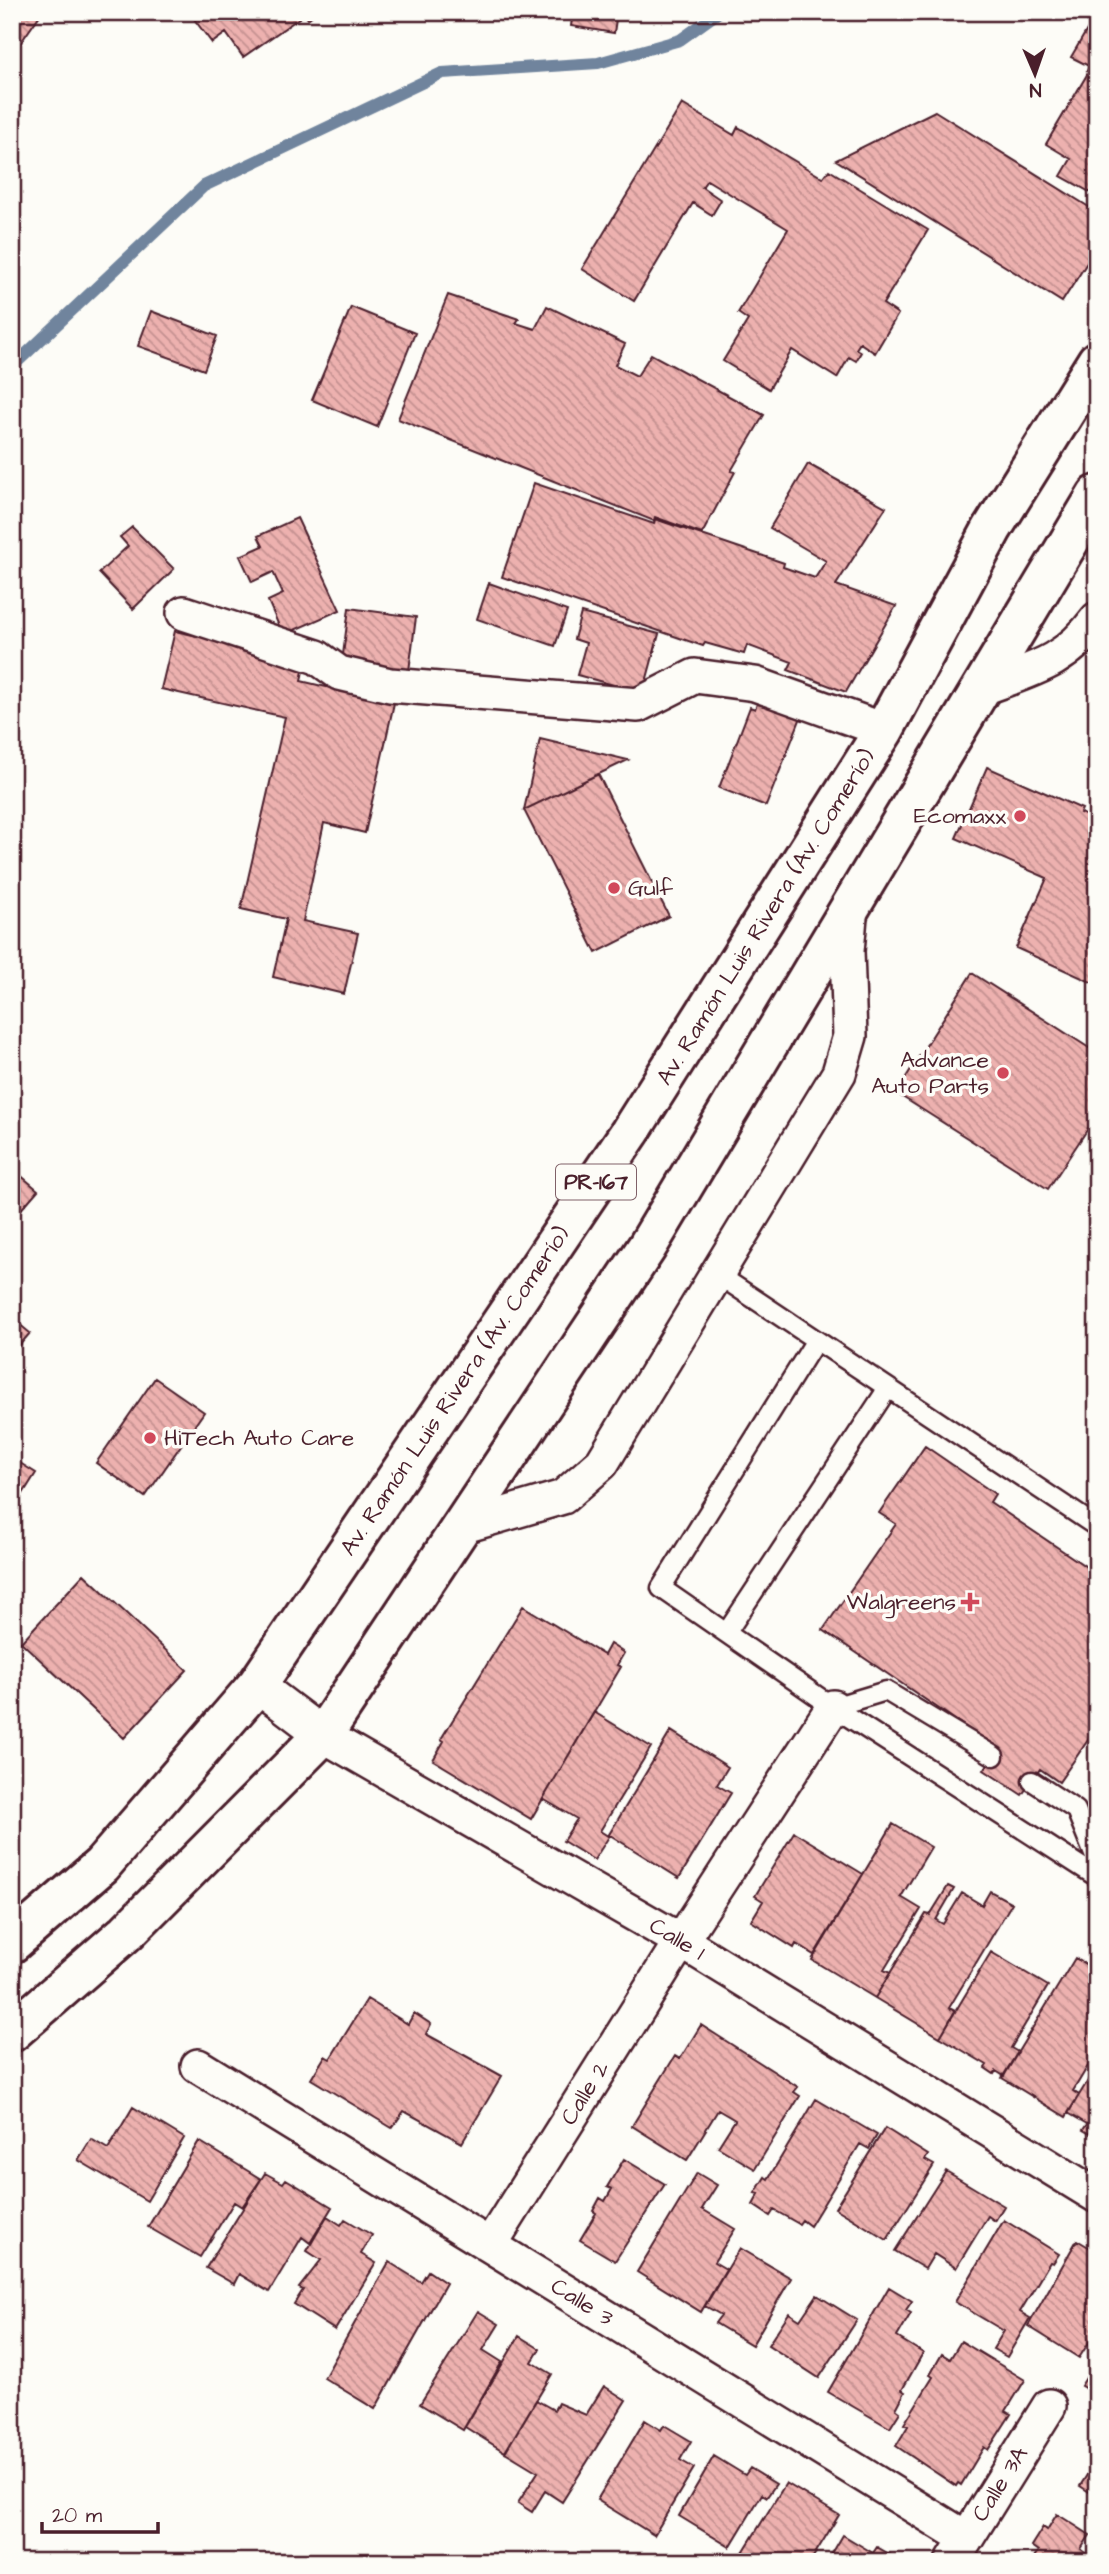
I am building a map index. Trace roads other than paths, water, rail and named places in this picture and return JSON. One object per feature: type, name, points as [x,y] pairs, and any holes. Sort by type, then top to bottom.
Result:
[{"type":"main road","name":"Av. Ramón Luis Rivera (Av. Comerío)","points":[[12,1943],[102,1865],[257,1685],[630,1132],[884,730],[992,529],[1097,361]]},
{"type":"main road","name":"PR-167","points":[[12,2032],[127,1932],[323,1735],[646,1247],[1097,495]]},
{"type":"street","points":[[184,613],[317,657],[339,673],[390,685],[638,705],[695,676],[755,684],[884,730]]},
{"type":"street","points":[[980,689],[1051,662],[1079,643],[1097,619]]},
{"type":"street","points":[[461,1527],[564,1497],[602,1463],[839,1073],[850,1036],[847,951],[851,905]]},
{"type":"street","name":"Calle 1","points":[[257,1685],[323,1735],[681,1941],[1097,2196]]},
{"type":"street","name":"Calle 2","points":[[491,2245],[681,1941],[833,1707]]},
{"type":"street","name":"Calle 3","points":[[198,2066],[491,2245],[959,2550]]},
{"type":"street","name":"Calle 3A","points":[[959,2550],[1049,2406]]},
{"type":"lane","points":[[717,1274],[1097,1527]]},
{"type":"lane","points":[[816,1340],[661,1588],[833,1707],[1097,1877]]},
{"type":"lane","points":[[727,1632],[888,1388]]},
{"type":"lane","points":[[833,1707],[886,1691],[994,1756]]},
{"type":"lane","points":[[1032,1781],[1076,1810],[1097,1862]]},
{"type":"waterway","points":[[12,367],[204,186],[442,73],[598,63],[680,40],[719,12]]},
{"type":"place","name":"Ecomaxx","points":[[1020,816]]},
{"type":"place","name":"Gulf","points":[[614,888]]},
{"type":"place","name":"Advance Auto Parts","points":[[1003,1073]]},
{"type":"place","name":"HiTech Auto Care","points":[[150,1438]]},
{"type":"place","name":"Walgreens","points":[[970,1602]]}]
